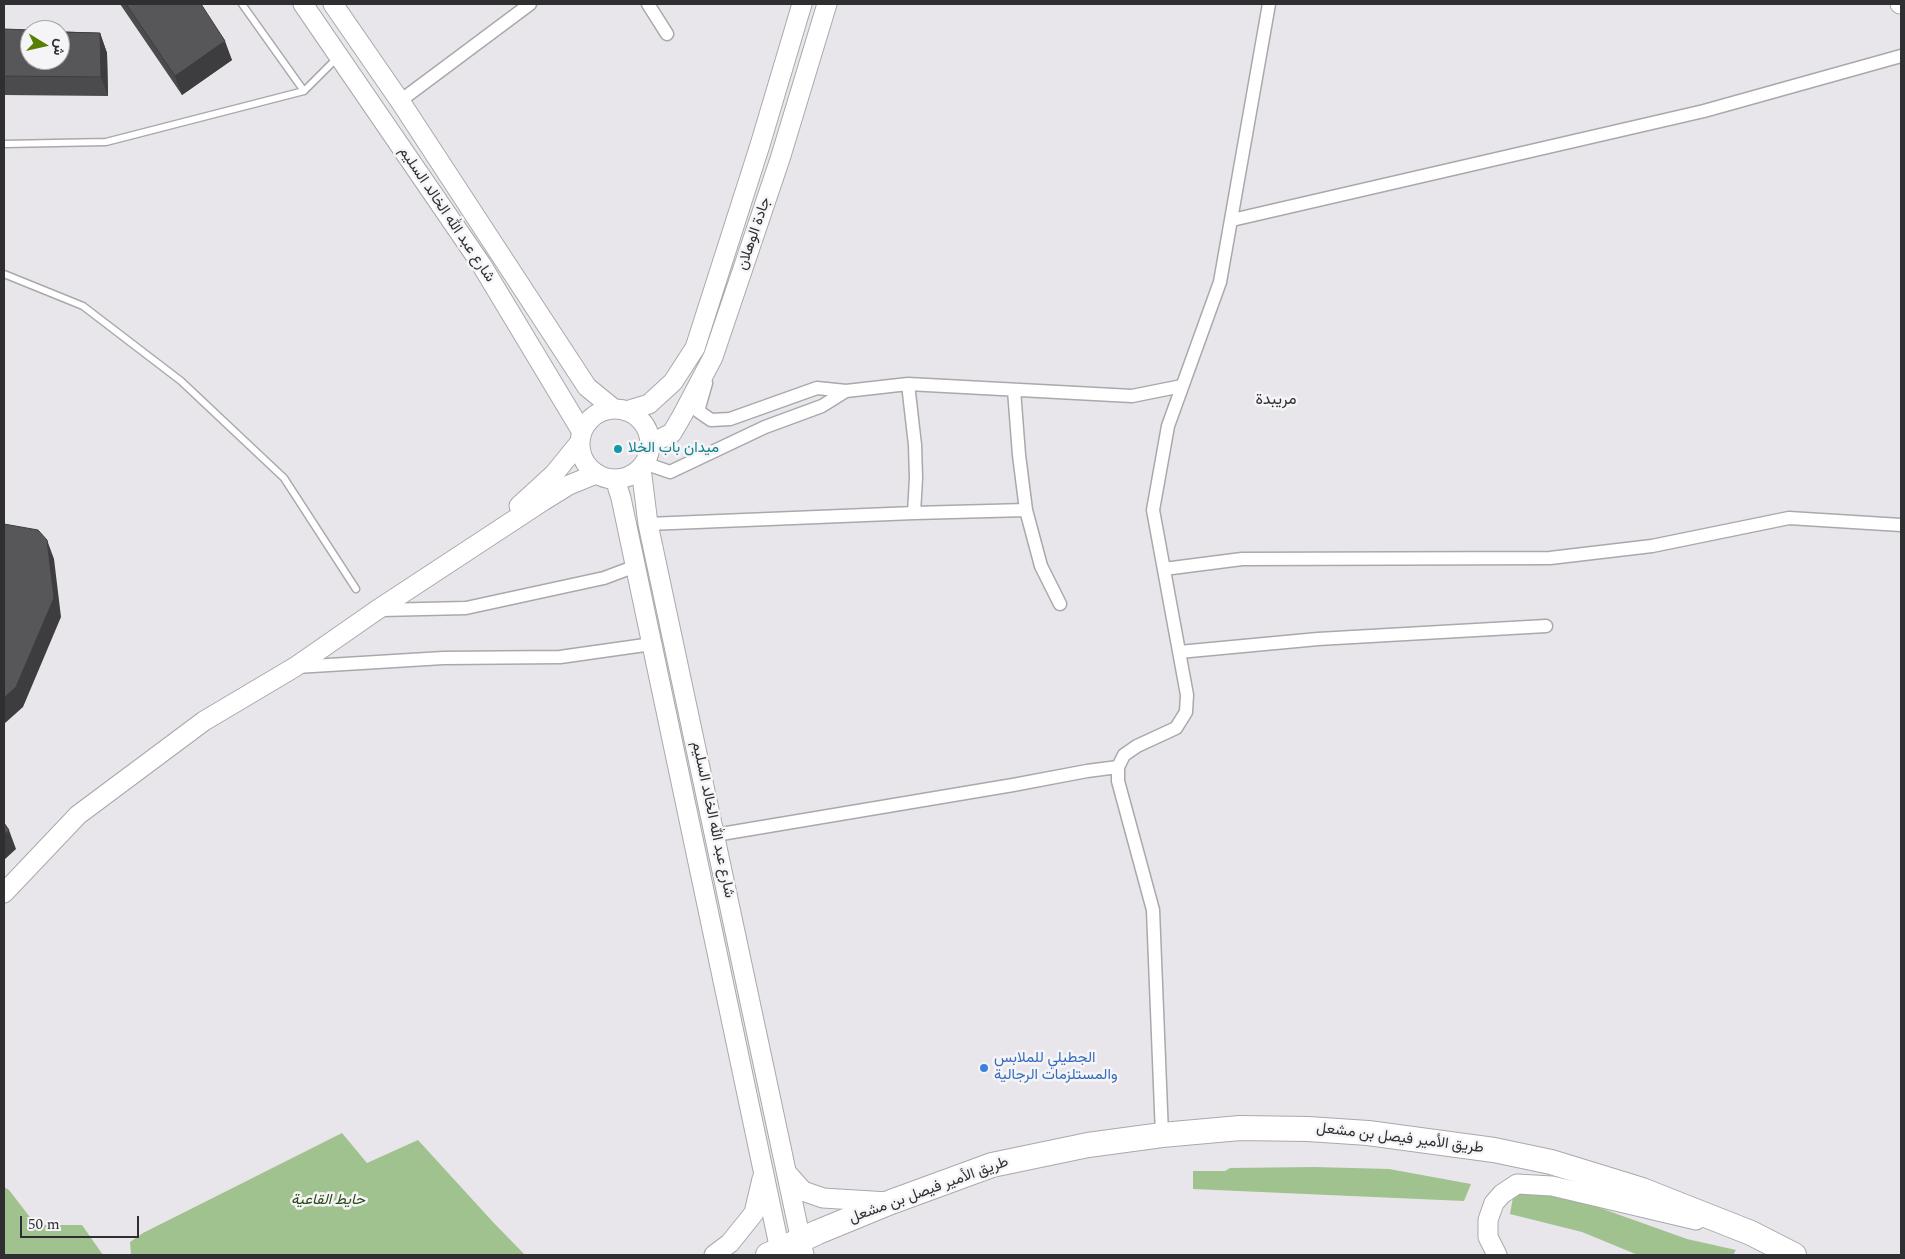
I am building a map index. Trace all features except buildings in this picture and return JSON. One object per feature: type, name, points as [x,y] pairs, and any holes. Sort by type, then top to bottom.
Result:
[{"type":"highway","name":"طريق الأمير فيصل بن مشعل","points":[[786,1251],[892,1202],[992,1166],[1088,1144],[1240,1128],[1308,1129],[1368,1133],[1494,1150],[1551,1162],[1642,1190],[1751,1233],[1794,1255]]},
{"type":"street","name":"شارع عبد الله الخالد السليم","points":[[303,4],[481,264],[581,437]]},
{"type":"street","name":"شارع عبد الله الخالد السليم","points":[[333,4],[400,101],[587,387],[620,410]]},
{"type":"street","points":[[400,101],[530,4]]},
{"type":"street","points":[[648,4],[667,34]]},
{"type":"street","name":"جادة الوهلان","points":[[620,410],[649,404],[673,382],[695,348],[760,145],[802,4]]},
{"type":"street","name":"جادة الوهلان","points":[[650,444],[672,433],[713,357],[780,159],[827,4]]},
{"type":"street","points":[[1162,1135],[1153,910],[1118,781],[1118,767],[1124,755],[1137,746],[1176,728],[1186,712],[1187,695],[1153,510],[1168,426],[1220,282],[1269,4]]},
{"type":"street","points":[[1232,220],[1704,111],[1901,56]]},
{"type":"street","points":[[713,357],[698,411],[711,420],[730,419],[817,388],[846,391],[908,384],[1132,396],[1182,386]]},
{"type":"street","points":[[908,384],[915,445],[914,513]]},
{"type":"street","points":[[1014,390],[1026,510],[1041,566],[1060,604]]},
{"type":"street","points":[[643,466],[670,472],[765,427],[822,406],[846,391]]},
{"type":"street","points":[[469,550],[554,474],[581,437],[588,423],[604,411],[620,410],[633,414],[647,430],[650,444],[649,454],[643,466],[633,474],[615,479],[605,478],[596,474],[584,460],[581,451],[581,437]]},
{"type":"street","name":"شارع عبد الله الخالد السليم","points":[[643,466],[648,524],[786,1171],[786,1251]]},
{"type":"street","points":[[4,893],[78,815],[204,721],[295,667],[377,610],[569,485],[596,474]]},
{"type":"street","name":"شارع عبد الله الخالد السليم","points":[[615,479],[622,498],[764,1173],[786,1251]]},
{"type":"street","points":[[648,524],[1026,510]]},
{"type":"street","points":[[1164,569],[1242,559],[1550,558],[1652,546],[1790,518],[1901,525]]},
{"type":"street","points":[[377,610],[466,608],[604,578],[636,566]]},
{"type":"street","points":[[1179,652],[1318,638],[1546,626]]},
{"type":"street","points":[[295,667],[443,658],[560,657],[652,644]]},
{"type":"street","points":[[715,836],[1013,785],[1087,770],[1118,767]]},
{"type":"street","name":"شارع عبد الله الخالد السليم","points":[[786,1171],[803,1191],[823,1198],[892,1202]]},
{"type":"street","name":"شارع عبد الله الخالد السليم","points":[[714,1255],[730,1243],[754,1213],[764,1173]]},
{"type":"street","points":[[1497,1255],[1488,1237],[1488,1220],[1494,1203],[1502,1194],[1517,1184],[1552,1186],[1751,1233]]},
{"type":"lane","points":[[242,4],[304,91]]},
{"type":"lane","points":[[4,144],[106,142],[304,91],[339,56]]},
{"type":"lane","points":[[4,274],[83,306],[181,382],[284,478],[356,589]]},
{"type":"green space","name":"حايط القاعية","points":[[342,1133],[367,1163],[418,1140],[525,1255],[131,1255],[130,1242],[143,1233]]},
{"type":"green space","points":[[1314,1167],[1389,1169],[1471,1184],[1464,1201],[1193,1189],[1193,1171],[1225,1171],[1230,1168]]},
{"type":"green space","points":[[4,1187],[9,1190],[36,1225],[82,1225],[103,1255],[4,1255]]},
{"type":"green space","points":[[1523,1188],[1575,1199],[1687,1239],[1736,1250],[1733,1255],[1638,1255],[1582,1232],[1510,1214],[1513,1197]]},
{"type":"place","name":"ميدان باب الخلا","points":[[618,449]]},
{"type":"place","name":"الجطيلي للملابس والمستلزمات الرجالية","points":[[984,1068]]},
{"type":"district","name":"مريبدة","points":[[1276,401]]}]
